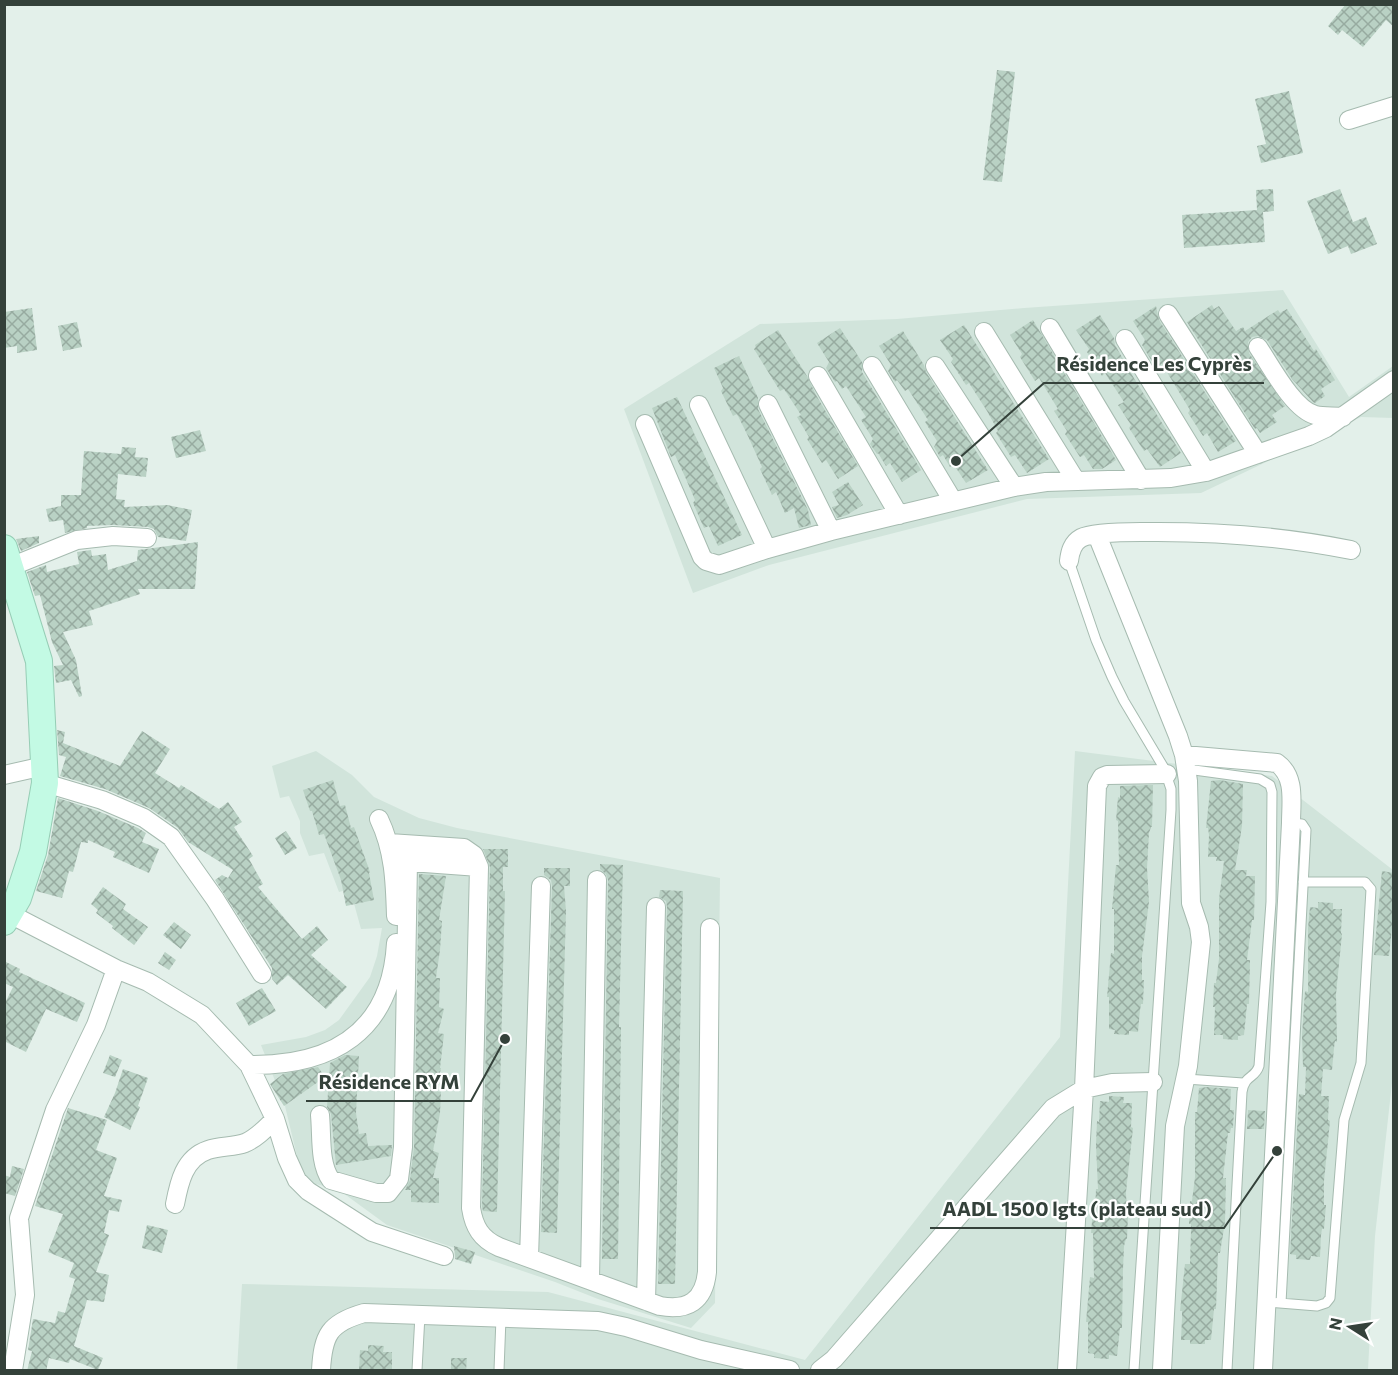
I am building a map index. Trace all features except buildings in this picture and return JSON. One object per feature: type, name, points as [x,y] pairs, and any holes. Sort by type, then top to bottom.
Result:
[{"type":"street","points":[[1349,120],[1394,106]]},
{"type":"street","points":[[1168,314],[1258,454]]},
{"type":"street","points":[[1050,328],[1141,480]]},
{"type":"street","points":[[984,332],[1076,481]]},
{"type":"street","points":[[1125,339],[1206,472]]},
{"type":"street","points":[[1258,347],[1294,400],[1304,410],[1314,415],[1343,417]]},
{"type":"street","points":[[872,366],[953,501]]},
{"type":"street","points":[[935,366],[1014,487]]},
{"type":"street","points":[[818,376],[899,515]]},
{"type":"street","points":[[645,424],[702,557],[706,561],[719,565],[831,531],[1014,487],[1076,481],[1171,478],[1206,472],[1309,436],[1343,417],[1394,380]]},
{"type":"street","points":[[768,404],[831,531]]},
{"type":"street","points":[[699,405],[767,549]]},
{"type":"street","points":[[1069,561],[1072,547],[1081,538],[1118,532],[1224,532],[1315,543],[1351,550]]},
{"type":"street","points":[[1097,535],[1174,725],[1185,762],[1191,903],[1201,942],[1185,1079],[1175,1126],[1162,1371]]},
{"type":"street","points":[[147,538],[113,536],[77,540],[7,558],[39,661],[44,775],[33,852],[18,898],[7,918],[148,982],[202,1015],[249,1065],[275,1119],[287,1158],[297,1180],[308,1191],[372,1232],[444,1256]]},
{"type":"street","points":[[1185,762],[1277,763],[1290,776],[1292,823],[1285,1096],[1274,1302],[1263,1371]]},
{"type":"street","points":[[1067,1371],[1084,1089],[1097,786],[1102,777],[1107,775],[1167,774]]},
{"type":"street","points":[[4,775],[44,775],[144,818],[171,837],[215,899],[262,974]]},
{"type":"street","points":[[320,1115],[324,1163],[331,1180],[376,1193],[388,1193],[399,1179],[403,1147],[397,855],[379,819]]},
{"type":"street","points":[[397,855],[464,848],[474,855],[479,867],[471,1208],[478,1232],[487,1242],[646,1301],[674,1309],[687,1306],[698,1298],[705,1286],[710,928]]},
{"type":"street","points":[[397,855],[479,867]]},
{"type":"street","points":[[249,1065],[270,1065],[327,1053],[351,1040],[370,1021],[384,998],[393,973],[397,855]]},
{"type":"street","points":[[590,1280],[597,880]]},
{"type":"street","points":[[529,1258],[541,886]]},
{"type":"street","points":[[646,1301],[656,907]]},
{"type":"street","points":[[13,1371],[25,1295],[12,1213],[55,1110],[96,1025],[116,969]]},
{"type":"street","points":[[820,1371],[834,1359],[1053,1108],[1084,1089],[1112,1083],[1154,1082]]},
{"type":"street","points":[[175,1204],[179,1182],[187,1165],[196,1157],[208,1150],[245,1143],[258,1136],[275,1119]]},
{"type":"street","points":[[321,1371],[322,1349],[331,1331],[343,1319],[364,1313],[598,1322],[724,1364],[790,1371]]},
{"type":"lane","points":[[1069,561],[1096,640],[1112,677],[1137,724],[1159,757],[1171,789],[1134,1371]]},
{"type":"lane","points":[[1185,762],[1260,779],[1270,785],[1272,792],[1271,902],[1259,1066],[1257,1072],[1244,1083],[1185,1079]]},
{"type":"lane","points":[[1285,1096],[1306,830],[1302,825],[1292,823]]},
{"type":"lane","points":[[1274,1302],[1322,1306],[1328,1301],[1344,1120],[1361,1063],[1372,893],[1365,882],[1303,882]]},
{"type":"lane","points":[[1227,1371],[1244,1083]]},
{"type":"lane","points":[[417,1371],[420,1315]]},
{"type":"lane","points":[[499,1371],[501,1318]]},
{"type":"shaded area","points":[[1283,290],[1349,397],[1393,366],[1393,418],[1361,417],[1201,493],[1027,499],[769,565],[693,593],[624,409],[760,324],[897,319]]},
{"type":"shaded area","points":[[316,751],[352,775],[374,797],[419,818],[457,828],[720,878],[715,1303],[691,1328],[598,1299],[555,1282],[387,1225],[339,1190],[312,1183],[301,1173],[285,1106],[261,1045],[306,1037],[325,1030],[339,1020],[370,977],[377,956],[382,928],[361,929],[350,889],[339,892],[324,853],[309,856],[300,833],[300,821],[289,796],[280,798],[272,766]]},
{"type":"shaded area","points":[[1075,751],[1272,776],[1393,870],[1394,1065],[1375,1236],[1368,1370],[237,1370],[242,1284],[548,1292],[805,1360],[1060,1037]]},
{"type":"place","name":"Résidence Les Cyprès","points":[[956,461]]},
{"type":"place","name":"Résidence RYM","points":[[505,1039]]},
{"type":"place","name":"AADL 1500 lgts (plateau sud)","points":[[1277,1151]]}]
